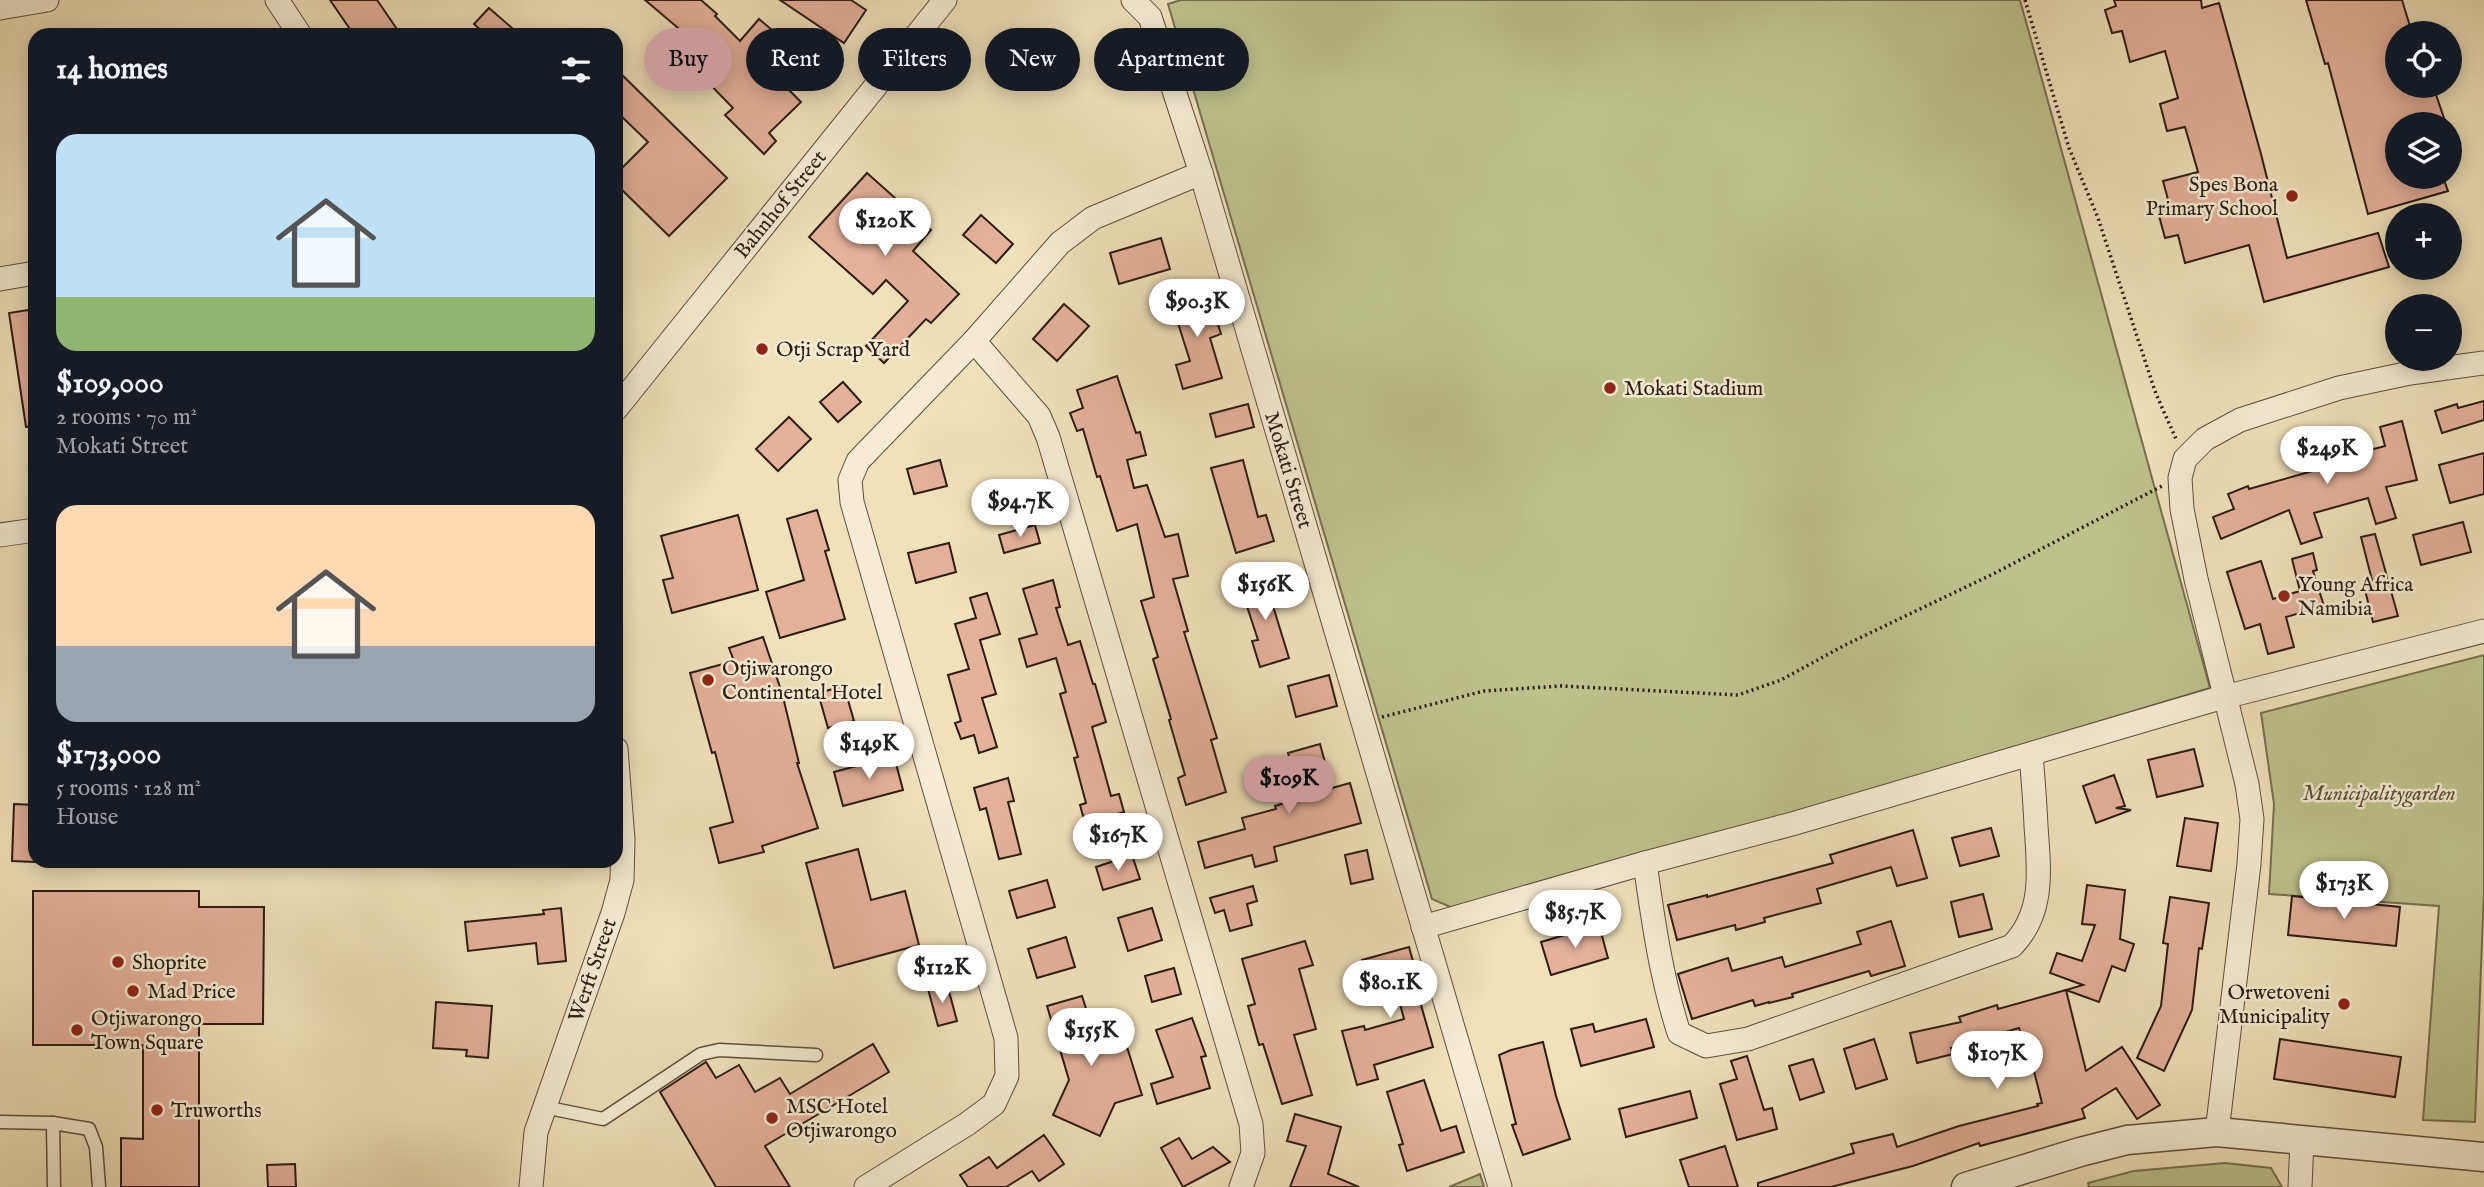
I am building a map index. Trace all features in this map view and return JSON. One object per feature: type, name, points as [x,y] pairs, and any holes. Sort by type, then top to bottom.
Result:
[{"type":"street","points":[[0,8],[47,0]]},
{"type":"street","points":[[277,0],[295,28]]},
{"type":"street","name":"Bahnhof Street","points":[[623,400],[945,0]]},
{"type":"street","name":"Mokati Street","points":[[1136,0],[1150,17],[1201,173],[1500,1187]]},
{"type":"street","points":[[866,1187],[967,1124],[993,1104],[1007,1076],[1006,1038],[852,502],[850,480],[858,461],[974,341],[1060,243],[1093,218],[1201,173]]},
{"type":"street","points":[[0,279],[28,274]]},
{"type":"street","points":[[974,341],[1039,416],[1048,437],[1251,1124],[1253,1153],[1241,1187]]},
{"type":"street","points":[[2217,1132],[2252,819],[2248,784],[2196,579],[2182,509],[2183,468],[2205,439],[2241,420],[2339,388],[2410,373],[2484,363]]},
{"type":"street","points":[[0,535],[28,531]]},
{"type":"street","points":[[1423,927],[1792,824],[2226,696],[2484,631]]},
{"type":"street","points":[[1645,863],[1655,933],[1679,1033],[1706,1046],[1748,1039],[2012,946],[2025,932],[2035,906],[2040,878],[2031,755]]},
{"type":"street","name":"Werft Street","points":[[531,1187],[536,1132],[613,913],[622,880],[622,868]]},
{"type":"street","points":[[1976,1186],[2127,1140],[2217,1132],[2484,1157]]},
{"type":"street","points":[[2300,1187],[2302,1140]]},
{"type":"lane","points":[[544,1107],[603,1119],[701,1054],[719,1050],[816,1055]]},
{"type":"lane","points":[[0,1122],[53,1123],[89,1129],[96,1147],[99,1187]]},
{"type":"lane","points":[[53,1123],[54,1187]]},
{"type":"path","points":[[1364,722],[1484,691],[1561,686],[1738,695],[1781,680],[1845,645],[1995,573],[2140,496],[2183,468],[2098,218],[2069,148],[2025,0]]},
{"type":"green space","points":[[1181,0],[2020,0],[2210,688],[1787,815],[1455,909],[1432,899],[1194,91],[1249,91],[1249,28],[1175,28],[1168,4]]},
{"type":"green space","name":"Municipalitygarden","points":[[2484,655],[2484,891],[2475,1122],[2423,1120],[2439,906],[2269,894],[2274,804],[2261,713]]},
{"type":"green space","points":[[2225,1163],[2271,1168],[2282,1187],[2089,1187],[2088,1183],[2134,1171]]},
{"type":"green space","points":[[1480,1174],[1484,1187],[1449,1187]]},
{"type":"building","points":[[330,0],[377,0],[396,28],[349,28]]},
{"type":"building","points":[[645,0],[701,0],[717,14],[715,16],[727,28],[678,28]]},
{"type":"building","points":[[780,0],[851,0],[866,10],[844,43],[844,28],[822,28]]},
{"type":"building","points":[[2114,0],[2201,0],[2202,8],[2219,3],[2287,258],[2378,233],[2385,255],[2385,268],[2264,302],[2249,245],[2185,263],[2178,235],[2165,238],[2158,212],[2170,207],[2163,181],[2198,172],[2185,127],[2167,131],[2160,104],[2178,98],[2165,51],[2130,62],[2122,31],[2112,33],[2105,10],[2116,6]]},
{"type":"building","points":[[2306,0],[2402,0],[2408,21],[2385,21],[2385,98],[2437,98],[2442,112],[2385,112],[2385,189],[2448,191],[2406,203],[2385,203],[2385,209],[2368,214],[2328,63],[2325,64]]},
{"type":"building","points":[[489,8],[512,28],[478,28],[474,24]]},
{"type":"building","points":[[759,19],[770,28],[751,28]]},
{"type":"building","points":[[732,33],[740,41],[746,34],[746,91],[790,91],[801,102],[769,133],[776,141],[764,154],[725,115],[733,108],[716,91],[732,91]]},
{"type":"building","points":[[623,76],[727,178],[669,236],[623,191],[623,167],[648,142],[623,118]]},
{"type":"building","points":[[867,173],[931,230],[913,251],[959,294],[931,323],[926,319],[884,363],[866,346],[908,301],[886,280],[873,294],[809,237]]},
{"type":"building","points":[[981,215],[1013,244],[996,263],[963,235]]},
{"type":"building","points":[[1161,238],[1170,269],[1119,284],[1110,253]]},
{"type":"building","points":[[1207,290],[1221,334],[1210,338],[1222,378],[1183,389],[1176,365],[1190,361],[1171,301]]},
{"type":"building","points":[[1064,304],[1089,326],[1057,361],[1033,339]]},
{"type":"building","points":[[28,310],[28,427],[26,427],[9,313]]},
{"type":"building","points":[[1117,376],[1136,433],[1140,432],[1146,455],[1127,460],[1134,488],[1147,485],[1165,537],[1178,534],[1188,576],[1173,579],[1188,631],[1184,632],[1217,738],[1211,740],[1226,792],[1186,805],[1178,778],[1185,775],[1153,659],[1158,657],[1141,601],[1154,597],[1137,524],[1117,531],[1083,429],[1077,431],[1070,413],[1083,408],[1077,390]]},
{"type":"building","points":[[843,382],[861,402],[838,422],[820,402]]},
{"type":"building","points":[[2484,401],[2484,420],[2442,433],[2435,411],[2457,404],[2458,408]]},
{"type":"building","points":[[1248,404],[1254,427],[1216,437],[1210,414]]},
{"type":"building","points":[[789,417],[811,439],[778,471],[756,449]]},
{"type":"building","points":[[2402,421],[2417,480],[2386,487],[2396,518],[2376,524],[2368,498],[2314,513],[2322,537],[2301,544],[2289,510],[2221,539],[2213,517],[2234,509],[2228,494],[2248,486],[2249,489],[2330,466],[2321,436],[2348,428],[2355,454],[2385,446],[2380,427]]},
{"type":"building","points":[[2484,453],[2484,494],[2450,503],[2439,465]]},
{"type":"building","points":[[940,460],[947,486],[914,494],[907,469]]},
{"type":"building","points":[[1243,460],[1258,517],[1266,515],[1274,541],[1236,553],[1211,468]]},
{"type":"building","points":[[817,510],[829,550],[825,551],[845,619],[780,638],[766,592],[804,580],[787,519]]},
{"type":"building","points":[[738,515],[758,590],[672,613],[663,580],[673,578],[661,536]]},
{"type":"building","points":[[2463,522],[2471,552],[2421,565],[2413,535]]},
{"type":"building","points":[[1035,525],[1040,543],[1004,553],[999,535]]},
{"type":"building","points":[[2375,534],[2398,616],[2373,622],[2365,590],[2374,588],[2361,537]]},
{"type":"building","points":[[949,543],[956,572],[916,583],[908,553]]},
{"type":"building","points":[[2313,553],[2317,570],[2313,571],[2324,606],[2286,617],[2294,647],[2268,654],[2260,624],[2245,629],[2227,572],[2261,561],[2273,599],[2300,591],[2292,559]]},
{"type":"building","points":[[1268,576],[1277,604],[1273,606],[1289,658],[1260,667],[1252,641],[1258,640],[1240,585]]},
{"type":"building","points":[[1053,580],[1060,607],[1056,608],[1068,645],[1080,641],[1095,684],[1106,722],[1092,727],[1111,796],[1119,794],[1124,812],[1085,823],[1080,805],[1086,803],[1074,758],[1078,757],[1060,694],[1066,692],[1056,658],[1027,667],[1019,639],[1037,634],[1023,589]]},
{"type":"building","points":[[987,593],[1000,634],[980,640],[996,694],[982,698],[997,747],[979,753],[974,735],[961,739],[955,723],[961,721],[948,675],[969,669],[955,624],[976,618],[970,598]]},
{"type":"building","points":[[763,637],[782,693],[797,763],[818,828],[762,846],[764,852],[719,863],[710,828],[733,822],[715,752],[712,753],[690,673],[734,661],[729,648]]},
{"type":"building","points":[[1329,675],[1337,706],[1296,717],[1288,686]]},
{"type":"building","points":[[844,686],[854,721],[828,728],[818,693]]},
{"type":"building","points":[[1320,744],[1332,788],[1350,783],[1361,823],[1274,847],[1277,861],[1255,867],[1252,855],[1205,868],[1198,842],[1245,829],[1242,818],[1276,809],[1275,806],[1301,798],[1288,753]]},
{"type":"building","points":[[2194,749],[2203,786],[2157,797],[2148,760]]},
{"type":"building","points":[[894,756],[903,790],[843,806],[834,772]]},
{"type":"building","points":[[2114,775],[2125,806],[2116,808],[2131,810],[2096,823],[2083,786]]},
{"type":"building","points":[[1008,778],[1014,801],[1008,802],[1021,854],[999,859],[986,808],[980,810],[974,788]]},
{"type":"building","points":[[14,804],[28,805],[28,862],[12,861]]},
{"type":"building","points":[[2185,818],[2218,823],[2211,871],[2177,866]]},
{"type":"building","points":[[1991,828],[1999,856],[1960,866],[1952,838]]},
{"type":"building","points":[[1913,830],[1927,878],[1897,886],[1891,867],[1817,889],[1821,903],[1764,918],[1765,922],[1736,930],[1735,925],[1677,940],[1668,905],[1833,863],[1830,855]]},
{"type":"building","points":[[858,849],[871,900],[905,891],[919,945],[834,968],[806,863]]},
{"type":"building","points":[[1367,850],[1373,879],[1351,884],[1345,855]]},
{"type":"building","points":[[1132,855],[1140,879],[1103,890],[1096,867]]},
{"type":"building","points":[[1047,880],[1055,907],[1017,918],[1009,891]]},
{"type":"building","points":[[2087,885],[2125,890],[2120,939],[2134,944],[2125,971],[2112,966],[2099,1002],[2066,990],[2083,985],[2050,973],[2057,953],[2082,961],[2095,925],[2082,924]]},
{"type":"building","points":[[1253,886],[1257,901],[1247,904],[1252,925],[1230,931],[1224,910],[1215,913],[1210,898]]},
{"type":"building","name":"Otjiwarongo Town Square","points":[[33,891],[199,891],[199,907],[264,907],[263,1024],[199,1024],[199,1187],[121,1187],[121,1138],[143,1139],[143,1045],[33,1045]]},
{"type":"building","points":[[1983,894],[1992,929],[1959,937],[1951,902]]},
{"type":"building","points":[[2292,896],[2400,907],[2396,946],[2288,935]]},
{"type":"building","points":[[2170,897],[2209,903],[2202,949],[2199,948],[2192,1010],[2164,1071],[2137,1058],[2161,1006],[2168,944],[2163,943]]},
{"type":"building","points":[[561,908],[566,961],[538,964],[536,943],[468,951],[465,922],[544,914],[543,910]]},
{"type":"building","points":[[1152,908],[1162,940],[1128,951],[1118,918]]},
{"type":"building","points":[[1891,921],[1905,966],[1871,976],[1869,971],[1792,994],[1793,997],[1755,1006],[1753,1000],[1692,1019],[1678,974],[1728,958],[1732,971],[1782,957],[1785,967],[1861,944],[1857,932]]},
{"type":"building","points":[[1599,925],[1608,958],[1551,975],[1541,942]]},
{"type":"building","points":[[1066,937],[1075,967],[1037,978],[1028,949]]},
{"type":"building","points":[[1305,941],[1313,965],[1299,969],[1316,1029],[1294,1035],[1312,1095],[1282,1104],[1263,1044],[1259,1045],[1248,1006],[1255,1004],[1242,959]]},
{"type":"building","points":[[1409,947],[1421,990],[1417,991],[1433,1047],[1374,1065],[1378,1079],[1357,1085],[1342,1031],[1364,1026],[1365,1030],[1404,1019],[1391,970],[1367,977],[1362,960]]},
{"type":"building","points":[[1174,968],[1181,994],[1152,1002],[1145,976]]},
{"type":"building","points":[[947,984],[957,1021],[938,1026],[928,989]]},
{"type":"building","points":[[2066,990],[2086,1071],[2122,1047],[2160,1105],[2137,1119],[2116,1088],[2082,1109],[2085,1118],[1980,1146],[1979,1143],[1913,1166],[1831,1187],[1758,1187],[1758,1183],[1854,1153],[1851,1144],[1893,1134],[1897,1147],[1959,1126],[2038,1106],[2037,1104],[2042,1103],[2027,1043],[2024,1044],[2019,1028],[1951,1048],[1953,1054],[1917,1063],[1910,1033],[1961,1022],[1959,1017],[1997,1005],[1998,1009]]},
{"type":"building","points":[[1082,996],[1096,1040],[1122,1031],[1142,1095],[1115,1103],[1100,1136],[1053,1115],[1069,1080],[1047,1006]]},
{"type":"building","points":[[436,1002],[492,1006],[488,1058],[466,1056],[467,1050],[433,1048]]},
{"type":"building","points":[[1192,1018],[1206,1056],[1201,1057],[1210,1088],[1157,1104],[1151,1084],[1173,1077],[1156,1030]]},
{"type":"building","points":[[1646,1019],[1654,1047],[1581,1066],[1571,1029],[1593,1024],[1595,1032]]},
{"type":"building","points":[[1874,1039],[1887,1079],[1856,1089],[1844,1049]]},
{"type":"building","points":[[2280,1039],[2401,1057],[2395,1097],[2274,1079]]},
{"type":"building","points":[[1543,1042],[1570,1139],[1523,1155],[1512,1125],[1516,1124],[1499,1055]]},
{"type":"building","points":[[873,1044],[889,1072],[765,1146],[790,1187],[716,1187],[660,1092],[706,1062],[716,1078],[739,1065],[755,1092],[780,1078],[790,1094]]},
{"type":"building","points":[[1747,1056],[1764,1110],[1772,1108],[1777,1129],[1737,1140],[1720,1084],[1737,1079],[1731,1061]]},
{"type":"building","points":[[1813,1059],[1824,1092],[1800,1100],[1789,1066]]},
{"type":"building","points":[[1424,1080],[1441,1131],[1456,1126],[1464,1152],[1407,1171],[1399,1145],[1403,1144],[1387,1092]]},
{"type":"building","points":[[1690,1091],[1697,1118],[1626,1137],[1619,1109]]},
{"type":"building","points":[[1295,1114],[1341,1127],[1328,1174],[1359,1187],[1290,1187],[1306,1146],[1287,1141]]},
{"type":"building","points":[[1044,1135],[1064,1164],[1039,1181],[1032,1171],[1006,1187],[968,1187],[960,1175],[989,1157],[997,1168]]},
{"type":"building","points":[[1179,1138],[1192,1159],[1213,1147],[1230,1162],[1183,1187],[1161,1148]]},
{"type":"building","points":[[1725,1146],[1738,1187],[1689,1187],[1680,1160]]},
{"type":"building","points":[[295,1164],[296,1187],[268,1187],[267,1165]]},
{"type":"place","name":"Spes Bona Primary School","points":[[2292,196]]},
{"type":"place","name":"Otji Scrap Yard","points":[[762,349]]},
{"type":"place","name":"Mokati Stadium","points":[[1610,388]]},
{"type":"place","name":"Young Africa Namibia","points":[[2284,596]]},
{"type":"place","name":"Otjiwarongo Continental Hotel","points":[[708,680]]},
{"type":"place","name":"Shoprite","points":[[118,962]]},
{"type":"place","name":"Mad Price","points":[[133,991]]},
{"type":"place","name":"Orwetoveni Municipality","points":[[2344,1004]]},
{"type":"place","name":"Otjiwarongo Town Square","points":[[77,1030]]},
{"type":"place","name":"Truworths","points":[[157,1110]]},
{"type":"place","name":"MSC Hotel Otjiwarongo","points":[[772,1118]]}]
